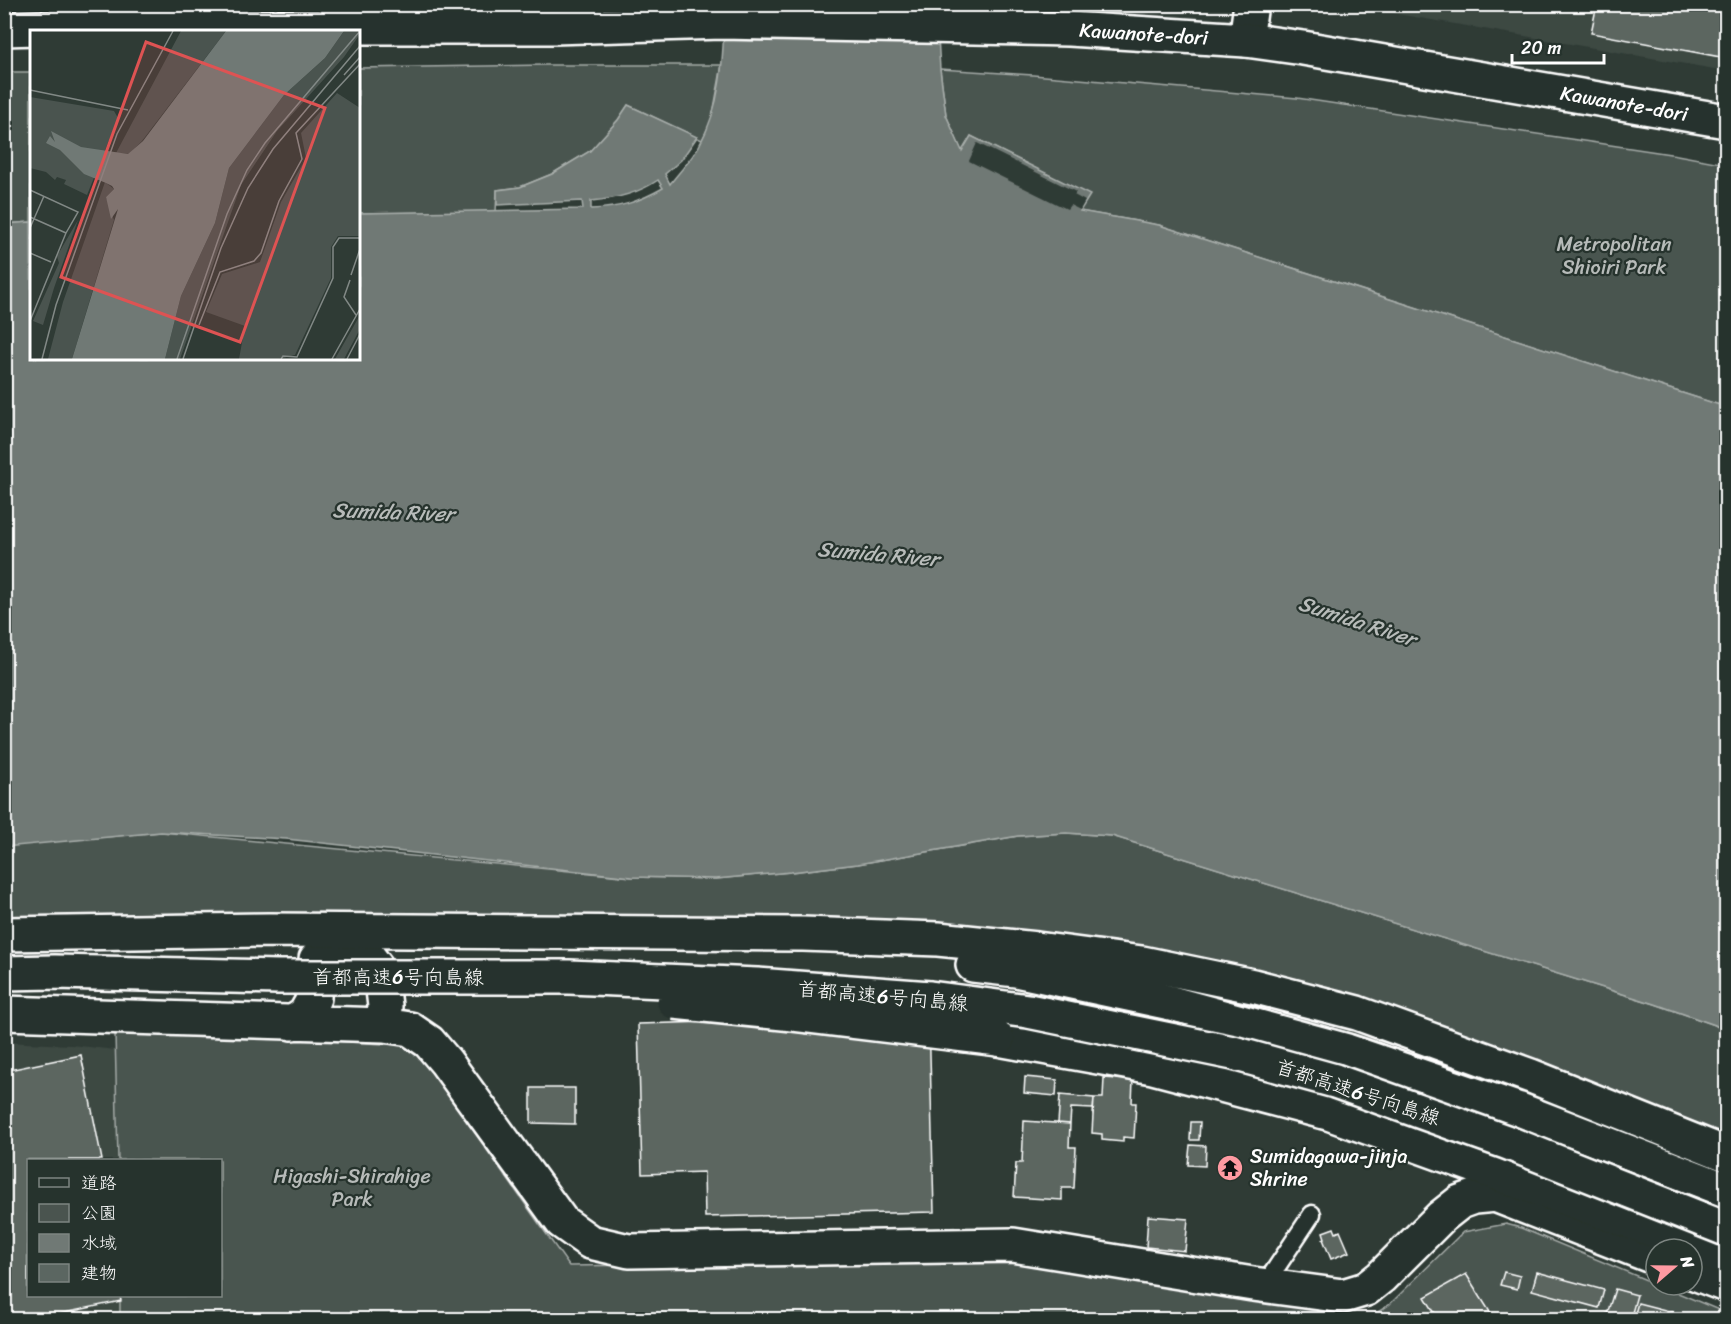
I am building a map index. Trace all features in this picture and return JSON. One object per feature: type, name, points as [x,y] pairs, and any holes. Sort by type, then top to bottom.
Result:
[{"type":"main road","points":[[1246,40],[1251,4]]},
{"type":"main road","name":"Kawanote-dori","points":[[4,29],[553,27],[722,22],[1081,30],[1246,40],[1303,48],[1726,121]]},
{"type":"main road","points":[[4,934],[269,930],[803,934],[938,939],[1037,949],[1142,963],[1253,986],[1357,1013],[1531,1076],[1726,1154]]},
{"type":"main road","points":[[571,932],[876,955],[1016,970],[1171,1003],[1347,1051],[1411,1072],[1517,1109],[1726,1191]]},
{"type":"main road","points":[[292,1023],[305,1014],[314,998],[316,958],[331,945],[361,947],[381,973],[385,1006],[384,1025]]},
{"type":"main road","name":"首都高速6号向島線","points":[[4,973],[278,977],[569,977],[757,985],[930,998],[1028,1011],[1233,1053],[1335,1081],[1506,1142],[1726,1229]]},
{"type":"main road","points":[[278,977],[571,992],[793,1014],[998,1039],[1154,1066],[1328,1113],[1669,1236],[1726,1260]]},
{"type":"main road","points":[[4,1013],[384,1025],[410,1029],[429,1042],[446,1062],[562,1222],[591,1242],[629,1251],[1013,1245],[1264,1286],[1343,1296],[1366,1289],[1381,1277],[1441,1217],[1460,1202],[1474,1197],[1495,1195],[1644,1253]]},
{"type":"main road","points":[[1704,1277],[1726,1285]]},
{"type":"lane","points":[[1264,1286],[1312,1214]]},
{"type":"shaded area","points":[[1345,5],[1726,5],[1726,71]]},
{"type":"shaded area","points":[[5,1042],[116,1050],[118,1159],[27,1159],[27,1297],[120,1297],[120,1319],[5,1320]]},
{"type":"green space","points":[[722,65],[712,119],[702,140],[628,105],[618,120],[590,151],[552,174],[520,187],[497,190],[496,212],[360,213],[360,68]]},
{"type":"green space","name":"Metropolitan Shioiri Park","points":[[940,69],[1297,98],[1726,164],[1726,407],[1159,225],[1079,211],[1089,195],[971,136],[962,152],[946,115]]},
{"type":"green space","points":[[5,72],[30,72],[30,222],[5,224]]},
{"type":"green space","points":[[161,832],[632,877],[716,879],[858,864],[1018,836],[1066,833],[1112,836],[1655,1004],[1715,1025],[1726,1032],[1726,1171],[1464,1066],[1182,984],[1031,956],[527,946],[222,946],[5,951],[5,846]]},
{"type":"green space","name":"Higashi-Shirahige Park","points":[[115,1033],[261,1037],[401,1045],[419,1054],[569,1266],[1010,1260],[1361,1318],[1389,1305],[1463,1232],[1506,1224],[1521,1228],[1644,1279],[1644,1297],[1688,1297],[1726,1313],[1726,1320],[111,1320],[120,1318],[120,1297],[222,1297],[222,1159],[118,1159]]},
{"type":"water","name":"Sumida River","points":[[725,5],[936,5],[940,69],[946,115],[962,151],[971,136],[1090,195],[1080,211],[1159,225],[1726,407],[1726,1032],[1715,1025],[1655,1004],[1112,836],[1066,833],[1018,836],[858,864],[716,879],[632,877],[286,839],[161,832],[5,847],[5,224],[30,222],[30,360],[360,360],[360,213],[583,209],[582,201],[497,205],[497,190],[520,187],[552,174],[590,151],[618,120],[628,105],[697,137],[681,160],[665,174],[670,184],[689,161],[707,130],[717,95]],"holes":[[[658,180],[663,188],[645,197],[611,207],[591,209],[591,201],[626,195]]]},
{"type":"pier","points":[[977,143],[1076,192],[1074,195],[1085,201],[1080,210],[1070,205],[1067,209],[969,161]]},
{"type":"building","points":[[1597,4],[1726,4],[1726,58],[1591,33]]},
{"type":"building","points":[[929,1016],[934,1212],[705,1217],[704,1172],[642,1174],[638,1024]]},
{"type":"building","points":[[81,1055],[102,1159],[27,1159],[27,1297],[120,1297],[121,1301],[31,1320],[4,1320],[4,1071]]},
{"type":"building","points":[[1025,1077],[1057,1080],[1056,1096],[1024,1093]]},
{"type":"building","points":[[1104,1078],[1133,1080],[1132,1103],[1136,1103],[1134,1138],[1123,1137],[1123,1142],[1102,1140],[1102,1134],[1092,1133],[1094,1098],[1103,1098]]},
{"type":"building","points":[[531,1088],[575,1088],[575,1124],[531,1123]]},
{"type":"building","points":[[1060,1095],[1094,1098],[1093,1109],[1071,1108],[1070,1124],[1058,1123]]},
{"type":"building","points":[[1024,1121],[1070,1124],[1069,1147],[1076,1147],[1074,1188],[1062,1188],[1062,1200],[1014,1197],[1016,1163],[1022,1163]]},
{"type":"building","points":[[1191,1122],[1200,1122],[1199,1140],[1190,1140]]},
{"type":"building","points":[[1190,1145],[1206,1146],[1205,1166],[1188,1165]]},
{"type":"building","points":[[1148,1216],[1188,1219],[1185,1251],[1146,1247]]},
{"type":"building","points":[[1334,1228],[1336,1233],[1340,1231],[1349,1252],[1331,1259],[1323,1239],[1325,1238],[1323,1232]]},
{"type":"building","points":[[1504,1272],[1520,1276],[1517,1289],[1500,1285]]},
{"type":"building","points":[[1537,1272],[1604,1290],[1599,1308],[1532,1290]]},
{"type":"building","points":[[1466,1274],[1495,1320],[1439,1320],[1425,1297]]},
{"type":"building","points":[[1615,1289],[1637,1295],[1630,1320],[1614,1320],[1606,1317]]},
{"type":"building","points":[[1638,1303],[1673,1312],[1670,1320],[1633,1320]]},
{"type":"building","points":[[1413,1314],[1417,1320],[1404,1320]]},
{"type":"place","name":"Sumidagawa-jinja Shrine","points":[[1230,1168]]}]
